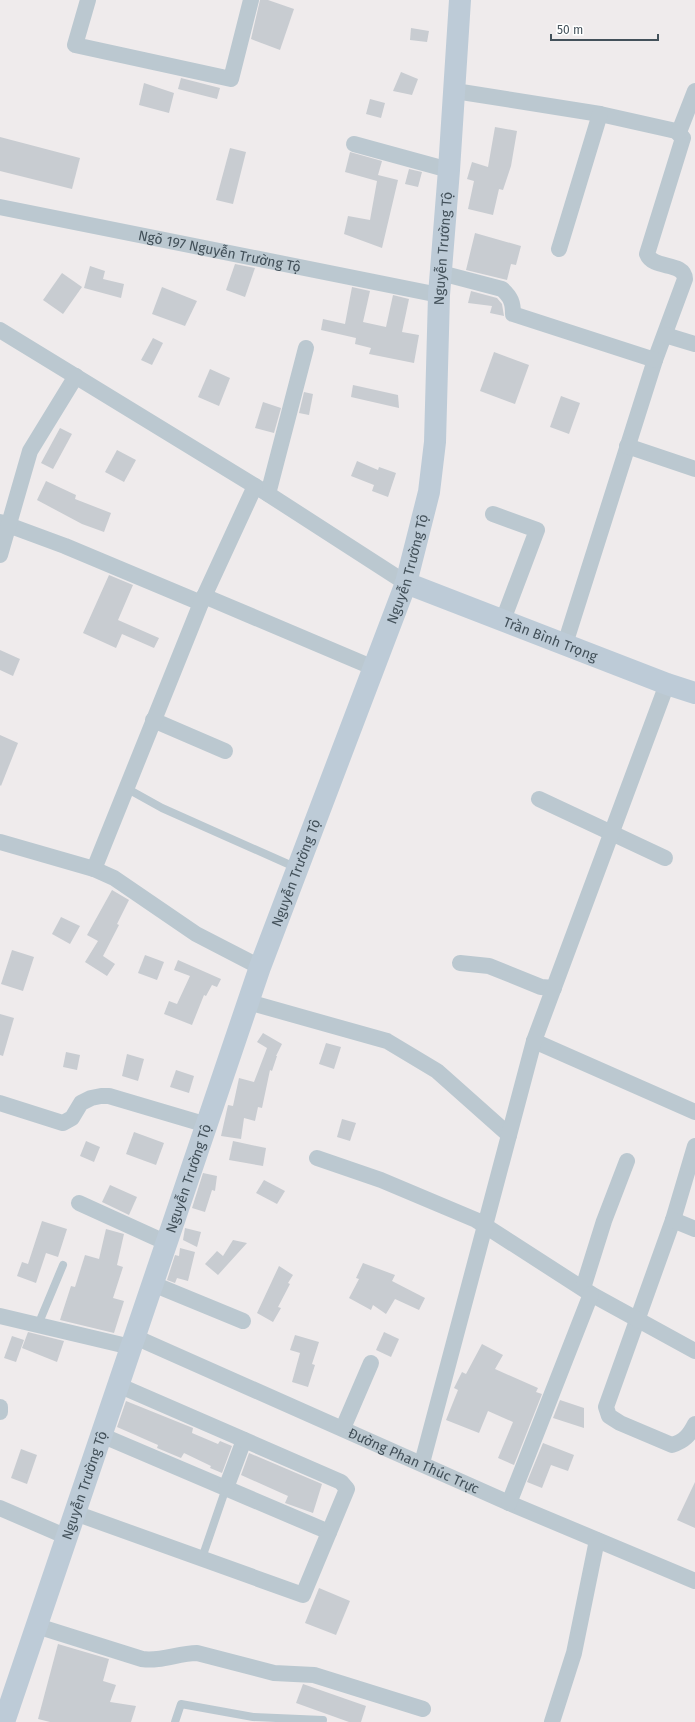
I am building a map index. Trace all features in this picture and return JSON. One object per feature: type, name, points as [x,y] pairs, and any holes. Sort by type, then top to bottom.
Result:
[{"type":"main road","name":"Nguyễn Trường Tộ","points":[[7,1721],[37,1626],[260,967],[406,583],[429,492],[435,442],[439,295],[455,91],[460,0]]},
{"type":"main road","name":"Trần Bình Trọng","points":[[406,583],[667,684],[695,692]]},
{"type":"street","points":[[88,0],[75,45],[231,79],[251,0]]},
{"type":"street","points":[[455,91],[600,114],[679,132]]},
{"type":"street","points":[[565,644],[655,360],[685,276],[678,269],[651,261],[647,251],[683,140],[679,132],[695,91]]},
{"type":"street","points":[[559,249],[600,114]]},
{"type":"street","points":[[354,144],[449,170]]},
{"type":"street","name":"Ngõ 197 Nguyễn Trường Tộ","points":[[0,207],[439,295]]},
{"type":"street","points":[[441,274],[502,289],[509,295],[513,304],[514,314],[655,360]]},
{"type":"street","points":[[0,330],[261,490],[406,583]]},
{"type":"street","points":[[665,335],[695,344]]},
{"type":"street","points":[[94,869],[202,600],[261,490],[306,348]]},
{"type":"street","points":[[0,555],[4,524],[30,451],[76,376]]},
{"type":"street","points":[[627,446],[695,469]]},
{"type":"street","points":[[492,514],[537,530],[503,620]]},
{"type":"street","points":[[4,524],[65,546],[374,668]]},
{"type":"street","points":[[422,1463],[534,1041],[667,684]]},
{"type":"street","points":[[153,720],[225,751]]},
{"type":"street","points":[[539,799],[665,858]]},
{"type":"street","points":[[0,842],[94,869],[114,878],[196,934],[260,967]]},
{"type":"street","points":[[460,963],[489,966],[542,987],[554,988]]},
{"type":"street","points":[[248,1002],[387,1041],[437,1071],[509,1134]]},
{"type":"street","points":[[534,1041],[695,1112]]},
{"type":"street","points":[[0,1103],[63,1123],[72,1118],[82,1103],[92,1098],[109,1096],[207,1125]]},
{"type":"street","points":[[695,1146],[673,1220],[636,1319],[606,1407],[609,1416],[620,1423],[672,1445],[682,1442],[690,1434],[695,1424]]},
{"type":"street","points":[[317,1158],[381,1180],[442,1204],[486,1225],[587,1291],[695,1351]]},
{"type":"street","points":[[509,1503],[587,1291],[604,1221],[627,1161]]},
{"type":"street","points":[[79,1203],[167,1243]]},
{"type":"street","points":[[673,1220],[695,1229]]},
{"type":"street","points":[[153,1284],[243,1321]]},
{"type":"street","name":"Đường Phan Thúc Trực","points":[[0,1316],[38,1325],[133,1342],[343,1428],[509,1503],[695,1581]]},
{"type":"street","points":[[343,1428],[371,1363]]},
{"type":"street","points":[[75,1513],[303,1595],[347,1489],[345,1484],[118,1385]]},
{"type":"street","points":[[0,1407],[0,1412]]},
{"type":"street","points":[[102,1436],[329,1532]]},
{"type":"street","points":[[226,1488],[244,1440]]},
{"type":"street","points":[[0,1508],[67,1537]]},
{"type":"street","points":[[552,1722],[574,1653],[598,1540]]},
{"type":"street","points":[[37,1626],[151,1661],[187,1653],[197,1653],[274,1673],[314,1675],[423,1709]]},
{"type":"lane","points":[[126,788],[162,808],[297,869]]},
{"type":"lane","points":[[38,1325],[63,1265]]},
{"type":"lane","points":[[202,1558],[226,1488]]},
{"type":"lane","points":[[175,1722],[181,1704],[253,1717],[323,1720]]},
{"type":"building","points":[[260,0],[268,0],[294,9],[280,50],[251,39]]},
{"type":"building","points":[[411,28],[429,31],[427,42],[410,40]]},
{"type":"building","points":[[401,72],[418,79],[412,95],[393,91]]},
{"type":"building","points":[[181,78],[220,88],[217,99],[178,89]]},
{"type":"building","points":[[144,83],[174,93],[169,113],[139,105]]},
{"type":"building","points":[[370,99],[385,103],[381,118],[366,114]]},
{"type":"building","points":[[495,127],[517,131],[511,166],[503,190],[499,189],[493,215],[468,209],[474,181],[467,179],[472,162],[488,167]]},
{"type":"building","points":[[0,137],[80,158],[72,189],[0,171]]},
{"type":"building","points":[[230,148],[246,152],[233,204],[216,200]]},
{"type":"building","points":[[350,152],[382,161],[378,175],[398,180],[382,248],[344,234],[348,216],[370,220],[377,181],[345,172]]},
{"type":"building","points":[[409,169],[422,172],[418,187],[405,184]]},
{"type":"building","points":[[475,233],[521,246],[516,265],[511,264],[507,280],[466,270]]},
{"type":"building","points":[[235,264],[255,268],[245,297],[226,290]]},
{"type":"building","points":[[90,266],[105,271],[103,279],[124,284],[121,298],[84,288]]},
{"type":"building","points":[[62,273],[82,287],[63,314],[43,300]]},
{"type":"building","points":[[162,287],[197,301],[185,326],[152,314]]},
{"type":"building","points":[[352,287],[370,291],[363,322],[386,327],[393,295],[409,299],[402,332],[419,335],[414,363],[369,354],[371,348],[355,344],[356,338],[321,330],[323,319],[345,324]]},
{"type":"building","points":[[471,291],[497,298],[502,304],[504,316],[490,313],[492,306],[468,303]]},
{"type":"building","points":[[153,338],[163,343],[152,365],[141,360]]},
{"type":"building","points":[[494,352],[529,365],[515,404],[480,391]]},
{"type":"building","points":[[210,369],[230,378],[219,406],[198,397]]},
{"type":"building","points":[[353,385],[398,395],[399,408],[351,397]]},
{"type":"building","points":[[304,392],[313,394],[309,415],[299,413]]},
{"type":"building","points":[[561,396],[580,403],[569,434],[550,427]]},
{"type":"building","points":[[263,402],[281,408],[274,433],[255,428]]},
{"type":"building","points":[[60,428],[72,434],[53,469],[41,463]]},
{"type":"building","points":[[117,450],[136,460],[124,482],[105,472]]},
{"type":"building","points":[[357,461],[378,470],[379,467],[396,473],[388,497],[372,491],[374,485],[351,476]]},
{"type":"building","points":[[46,481],[76,495],[75,499],[111,513],[104,532],[82,524],[37,500]]},
{"type":"building","points":[[109,575],[133,585],[118,620],[159,638],[154,648],[122,634],[116,648],[83,633]]},
{"type":"building","points":[[0,650],[20,659],[13,676],[0,670]]},
{"type":"building","points":[[0,735],[18,743],[1,786],[0,785]]},
{"type":"building","points":[[112,890],[129,900],[117,924],[119,925],[103,956],[115,964],[107,976],[85,962],[98,941],[87,935]]},
{"type":"building","points":[[61,917],[80,926],[70,944],[52,934]]},
{"type":"building","points":[[12,950],[34,957],[23,991],[1,984]]},
{"type":"building","points":[[145,955],[164,962],[157,980],[138,973]]},
{"type":"building","points":[[178,960],[221,979],[217,987],[212,985],[206,996],[204,995],[192,1025],[164,1014],[169,1001],[177,1004],[190,976],[174,970]]},
{"type":"building","points":[[0,1014],[14,1018],[3,1056],[0,1055]]},
{"type":"building","points":[[263,1033],[282,1044],[276,1056],[272,1071],[270,1070],[262,1108],[258,1107],[255,1121],[244,1118],[241,1139],[221,1136],[228,1105],[233,1106],[239,1078],[254,1082],[267,1048],[257,1042]]},
{"type":"building","points":[[326,1043],[341,1047],[334,1069],[319,1064]]},
{"type":"building","points":[[66,1052],[80,1055],[77,1070],[63,1067]]},
{"type":"building","points":[[127,1054],[144,1059],[138,1081],[122,1076]]},
{"type":"building","points":[[176,1070],[194,1076],[189,1093],[170,1087]]},
{"type":"building","points":[[342,1119],[356,1123],[350,1141],[337,1137]]},
{"type":"building","points":[[134,1132],[164,1143],[156,1165],[126,1154]]},
{"type":"building","points":[[86,1141],[100,1147],[94,1162],[80,1156]]},
{"type":"building","points":[[233,1141],[266,1148],[263,1166],[229,1160]]},
{"type":"building","points":[[203,1173],[217,1176],[215,1191],[212,1190],[205,1212],[192,1208]]},
{"type":"building","points":[[264,1180],[285,1191],[277,1204],[256,1193]]},
{"type":"building","points":[[110,1185],[137,1197],[129,1215],[102,1202]]},
{"type":"building","points":[[42,1221],[67,1229],[58,1257],[46,1253],[36,1283],[17,1276],[22,1262],[28,1264]]},
{"type":"building","points":[[185,1228],[201,1232],[197,1247],[183,1240]]},
{"type":"building","points":[[106,1229],[124,1234],[117,1265],[123,1267],[113,1298],[124,1301],[114,1333],[60,1320],[71,1286],[75,1287],[85,1255],[99,1259]]},
{"type":"building","points":[[233,1240],[247,1243],[218,1275],[205,1264],[217,1251],[223,1256]]},
{"type":"building","points":[[180,1248],[195,1252],[188,1281],[177,1278],[175,1283],[167,1280],[175,1255],[179,1256]]},
{"type":"building","points":[[363,1263],[395,1275],[392,1281],[425,1298],[419,1310],[395,1299],[386,1314],[373,1305],[371,1310],[349,1298],[359,1279],[356,1278]]},
{"type":"building","points":[[279,1266],[293,1275],[278,1307],[281,1308],[273,1322],[257,1313]]},
{"type":"building","points":[[28,1332],[64,1341],[57,1362],[22,1348]]},
{"type":"building","points":[[384,1332],[399,1339],[391,1357],[376,1350]]},
{"type":"building","points":[[295,1335],[319,1342],[312,1364],[315,1365],[308,1387],[292,1382],[300,1353],[290,1350]]},
{"type":"building","points":[[12,1336],[24,1340],[16,1362],[4,1358]]},
{"type":"building","points":[[482,1344],[503,1355],[495,1369],[538,1388],[536,1392],[542,1394],[514,1465],[498,1458],[513,1422],[488,1411],[479,1433],[446,1420],[458,1390],[454,1388],[462,1372],[466,1374]]},
{"type":"building","points":[[560,1400],[584,1408],[584,1428],[553,1418]]},
{"type":"building","points":[[126,1401],[193,1428],[192,1433],[218,1444],[220,1441],[232,1446],[222,1473],[184,1453],[181,1458],[157,1448],[158,1445],[117,1427]]},
{"type":"building","points":[[543,1443],[574,1455],[568,1471],[551,1465],[542,1488],[527,1482]]},
{"type":"building","points":[[21,1449],[37,1455],[27,1484],[11,1478]]},
{"type":"building","points":[[249,1453],[322,1484],[313,1513],[285,1503],[288,1496],[241,1475]]},
{"type":"building","points":[[695,1482],[695,1528],[677,1520]]},
{"type":"building","points":[[319,1588],[350,1601],[336,1635],[305,1623]]},
{"type":"building","points":[[58,1644],[109,1659],[103,1681],[116,1685],[110,1702],[136,1706],[131,1722],[50,1722],[38,1719]]},
{"type":"building","points":[[303,1684],[366,1706],[361,1722],[349,1722],[296,1703]]}]
